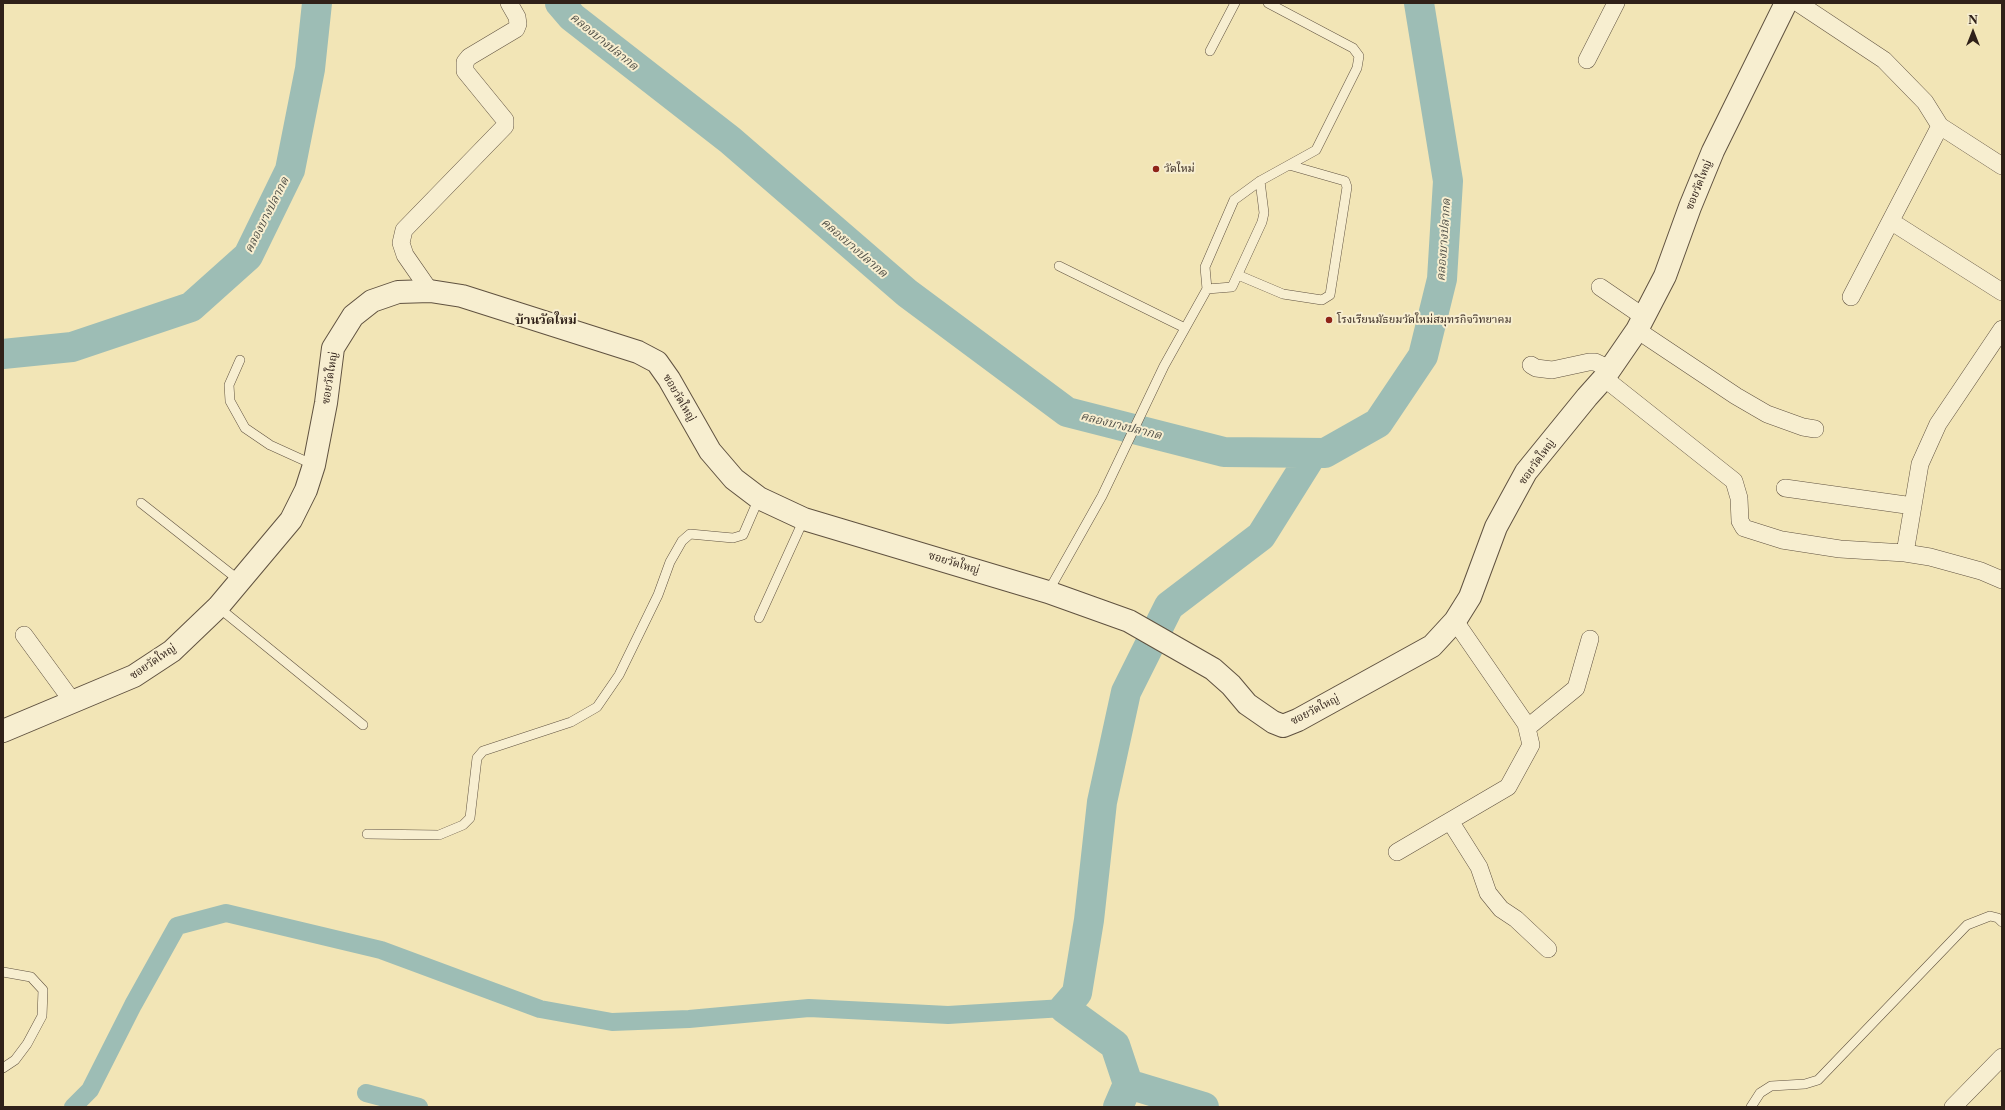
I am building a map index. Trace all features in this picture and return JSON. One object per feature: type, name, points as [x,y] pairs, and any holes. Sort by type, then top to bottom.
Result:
[{"type":"street","points":[[430,291],[405,255],[401,243],[404,230],[505,126],[505,120],[465,71],[465,62],[469,57],[516,29],[518,24],[517,17],[509,3]]},
{"type":"street","points":[[1587,60],[1616,3]]},
{"type":"street","name":"ซอยวัดใหญ่","points":[[3,731],[134,676],[172,651],[218,607],[291,520],[306,490],[314,465],[326,403],[333,348],[353,316],[372,300],[398,292],[430,291],[462,296],[638,352],[657,362],[669,378],[710,451],[734,479],[759,498],[804,518],[1048,592],[1129,621],[1213,669],[1231,685],[1247,704],[1282,726],[1298,720],[1432,646],[1454,621],[1470,597],[1496,527],[1526,472],[1607,374],[1640,324],[1665,276],[1713,151],[1786,3]]},
{"type":"street","points":[[1798,3],[1884,60],[1925,102],[1940,126],[2002,166]]},
{"type":"street","points":[[1851,297],[1892,222],[1940,126]]},
{"type":"street","points":[[1892,222],[2002,292]]},
{"type":"street","points":[[1600,287],[1640,324],[1736,396],[1767,414],[1803,427],[1815,428]]},
{"type":"street","points":[[1905,553],[1920,464],[1938,424],[2002,329]]},
{"type":"street","points":[[1531,365],[1536,368],[1552,370],[1595,362],[1607,374],[1734,481],[1739,498],[1740,521],[1744,528],[1782,540],[1818,546],[1840,549],[1905,553],[1930,557],[1981,571],[2002,580]]},
{"type":"street","points":[[1784,488],[1913,506]]},
{"type":"street","points":[[1396,852],[1508,787],[1531,745],[1526,724],[1454,621]]},
{"type":"street","points":[[24,635],[73,702]]},
{"type":"street","points":[[1527,728],[1576,688],[1590,639]]},
{"type":"street","points":[[1450,821],[1479,867],[1488,893],[1501,909],[1516,919],[1548,949]]},
{"type":"street","points":[[1953,1107],[2002,1057]]},
{"type":"lane","points":[[1210,51],[1235,3]]},
{"type":"lane","points":[[1048,592],[1102,496],[1164,366],[1207,289],[1205,267],[1234,200],[1260,181],[1316,150],[1357,68],[1359,56],[1353,48],[1268,3]]},
{"type":"lane","points":[[1238,274],[1282,294],[1322,300],[1330,295],[1347,187],[1345,181],[1288,165]]},
{"type":"lane","points":[[1207,289],[1232,287],[1262,222],[1264,213],[1260,181]]},
{"type":"lane","points":[[1059,266],[1185,328]]},
{"type":"lane","points":[[240,360],[229,385],[230,401],[245,428],[270,445],[314,465]]},
{"type":"lane","points":[[367,834],[439,835],[463,825],[470,818],[477,758],[483,751],[571,722],[596,707],[619,675],[658,595],[670,562],[682,541],[690,534],[733,538],[742,535],[759,498]]},
{"type":"lane","points":[[141,503],[240,581]]},
{"type":"lane","points":[[760,618],[804,518]]},
{"type":"lane","points":[[218,607],[363,725]]},
{"type":"lane","points":[[1751,1107],[1760,1093],[1771,1086],[1805,1084],[1818,1080],[1967,925],[1990,916],[1998,918],[2002,922]]},
{"type":"lane","points":[[3,972],[31,978],[43,990],[42,1016],[27,1044],[15,1060],[3,1068]]},
{"type":"waterway","name":"คลองบางปลากด","points":[[3,354],[72,347],[191,307],[248,256],[290,170],[310,69],[317,3]]},
{"type":"waterway","name":"คลองบางปลากด","points":[[560,3],[572,17],[730,140],[907,293],[1067,412],[1224,452],[1325,453],[1378,423],[1423,356],[1442,279],[1448,181],[1419,3]]},
{"type":"waterway","points":[[1118,1107],[1128,1084],[1115,1045],[1064,1008],[1077,993],[1089,920],[1102,802],[1126,692],[1169,606],[1261,536],[1313,453]]},
{"type":"waterway","points":[[73,1107],[90,1090],[133,1005],[177,926],[226,913],[381,950],[540,1009],[612,1022],[689,1019],[809,1008],[948,1015],[1064,1008]]},
{"type":"waterway","points":[[1128,1084],[1204,1107]]},
{"type":"waterway","points":[[366,1093],[419,1107]]},
{"type":"place","name":"วัดใหม่","points":[[1156,169]]},
{"type":"place","name":"โรงเรียนมัธยมวัดใหม่สมุทรกิจวิทยาคม","points":[[1329,320]]},
{"type":"district","name":"บ้านวัดใหม่","points":[[546,320]]}]
